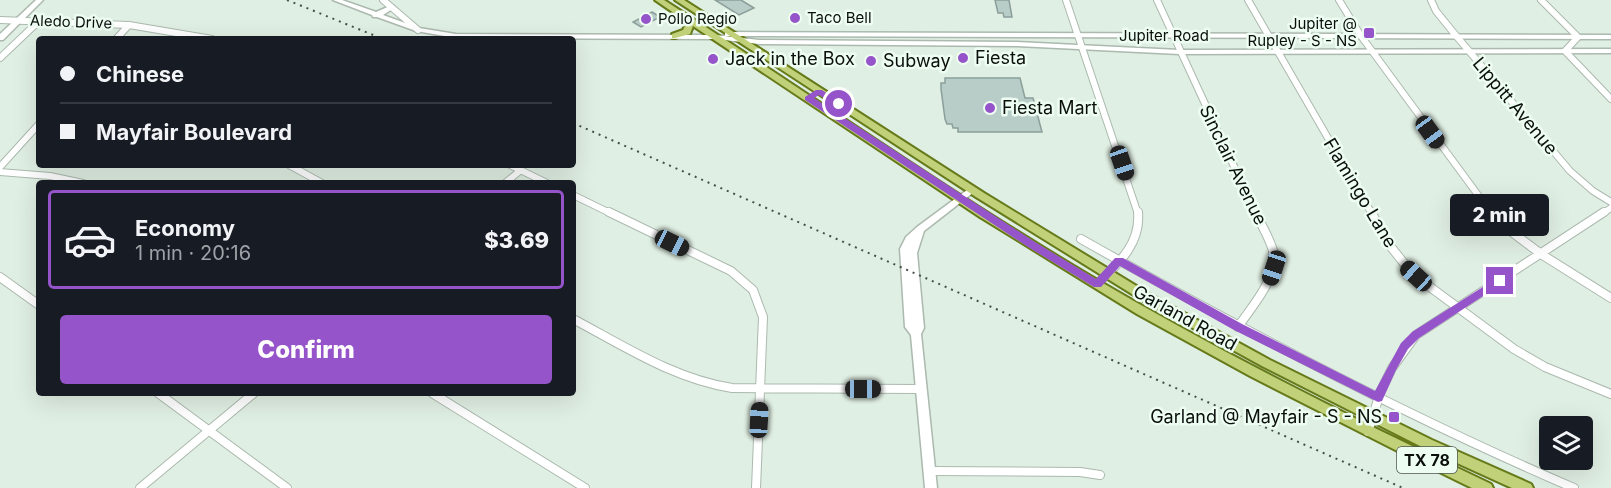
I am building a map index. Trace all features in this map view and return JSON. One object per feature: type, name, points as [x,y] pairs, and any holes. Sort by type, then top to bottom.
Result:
[{"type":"main road","points":[[0,38],[40,0]]},
{"type":"main road","name":"Jupiter Road","points":[[336,0],[418,30],[456,36],[675,36],[740,40],[989,43],[1179,52],[1469,52]]},
{"type":"main road","name":"Garland Road","points":[[659,0],[960,199],[1097,284],[1195,341],[1368,432],[1486,488]]},
{"type":"main road","name":"Garland Road","points":[[680,0],[971,190],[1108,274],[1257,358],[1372,416],[1526,488]]},
{"type":"main road","points":[[377,16],[392,8]]},
{"type":"main road","points":[[675,36],[685,34],[691,27],[691,21]]},
{"type":"main road","name":"Jupiter Road","points":[[716,37],[730,34],[983,34],[1079,37],[1611,37]]},
{"type":"main road","points":[[849,34],[857,42]]},
{"type":"main road","points":[[983,34],[989,43]]},
{"type":"main road","points":[[1535,37],[1565,51]]},
{"type":"main road","points":[[1578,37],[1607,51]]},
{"type":"main road","points":[[1469,52],[1607,51]]},
{"type":"main road","points":[[808,98],[819,92]]},
{"type":"main road","points":[[887,150],[898,142]]},
{"type":"main road","points":[[931,488],[916,334],[918,327],[912,253],[920,229],[971,190]]},
{"type":"street","points":[[383,0],[418,30]]},
{"type":"street","points":[[1066,0],[1137,207],[1140,222],[1138,234],[1119,261],[1097,284]]},
{"type":"street","name":"Sinclair Avenue","points":[[1156,0],[1273,251],[1274,268],[1270,279],[1238,327]]},
{"type":"street","name":"Flamingo Lane","points":[[1248,0],[1276,52],[1391,247],[1407,267],[1456,308],[1514,349],[1545,367],[1611,394]]},
{"type":"street","points":[[1339,0],[1372,52],[1485,208],[1509,232],[1611,298]]},
{"type":"street","name":"Lippitt Avenue","points":[[1431,0],[1436,10],[1469,52],[1570,171],[1611,202]]},
{"type":"street","points":[[1541,0],[1578,37],[1565,51],[1611,99]]},
{"type":"street","name":"Aledo Drive","points":[[0,20],[129,25],[194,36]]},
{"type":"street","points":[[0,58],[39,21]]},
{"type":"street","points":[[120,36],[129,25]]},
{"type":"street","points":[[0,167],[36,127]]},
{"type":"street","points":[[294,168],[316,180]]},
{"type":"street","points":[[516,168],[542,180]]},
{"type":"street","points":[[508,180],[520,170]]},
{"type":"street","points":[[0,172],[69,180]]},
{"type":"street","points":[[576,196],[731,271],[750,283],[759,298],[763,317],[756,488]]},
{"type":"street","points":[[1368,432],[1378,397],[1405,346],[1416,335],[1611,208]]},
{"type":"street","points":[[1081,239],[1238,327],[1378,397],[1574,488]]},
{"type":"street","points":[[0,277],[36,303]]},
{"type":"street","points":[[576,321],[691,381],[732,388],[921,389]]},
{"type":"street","points":[[162,396],[287,488]]},
{"type":"street","points":[[140,488],[250,396]]},
{"type":"street","points":[[437,396],[585,488]]},
{"type":"street","points":[[929,471],[1080,472],[1100,475]]},
{"type":"building","points":[[715,0],[741,0],[754,8],[739,15]]},
{"type":"building","points":[[995,0],[1009,0],[1012,17],[1004,17],[1003,13],[998,13]]},
{"type":"building","name":"Pollo Regio","points":[[652,12],[660,17],[641,27],[633,22]]},
{"type":"building","name":"Fiesta Mart","points":[[945,78],[1020,78],[1025,98],[1033,98],[1042,132],[958,132],[958,128],[947,124],[945,119],[941,83],[945,83]]},
{"type":"railway","points":[[287,0],[376,36]]},
{"type":"railway","points":[[576,124],[1403,488]]},
{"type":"place","name":"Taco Bell","points":[[795,18]]},
{"type":"place","name":"Pollo Regio","points":[[646,19]]},
{"type":"place","name":"Jupiter @ Rupley - S - NS","points":[[1369,33]]},
{"type":"place","name":"Fiesta","points":[[963,58]]},
{"type":"place","name":"Jack in the Box","points":[[713,59]]},
{"type":"place","name":"Subway","points":[[871,61]]},
{"type":"place","name":"Fiesta Mart","points":[[990,108]]},
{"type":"place","name":"Garland @ Mayfair - S - NS","points":[[1394,417]]},
{"type":"route","points":[[839,104],[819,92],[808,98],[1031,245],[1097,284],[1119,261],[1238,327],[1378,397],[1392,367],[1405,346],[1416,335],[1500,281]]}]
